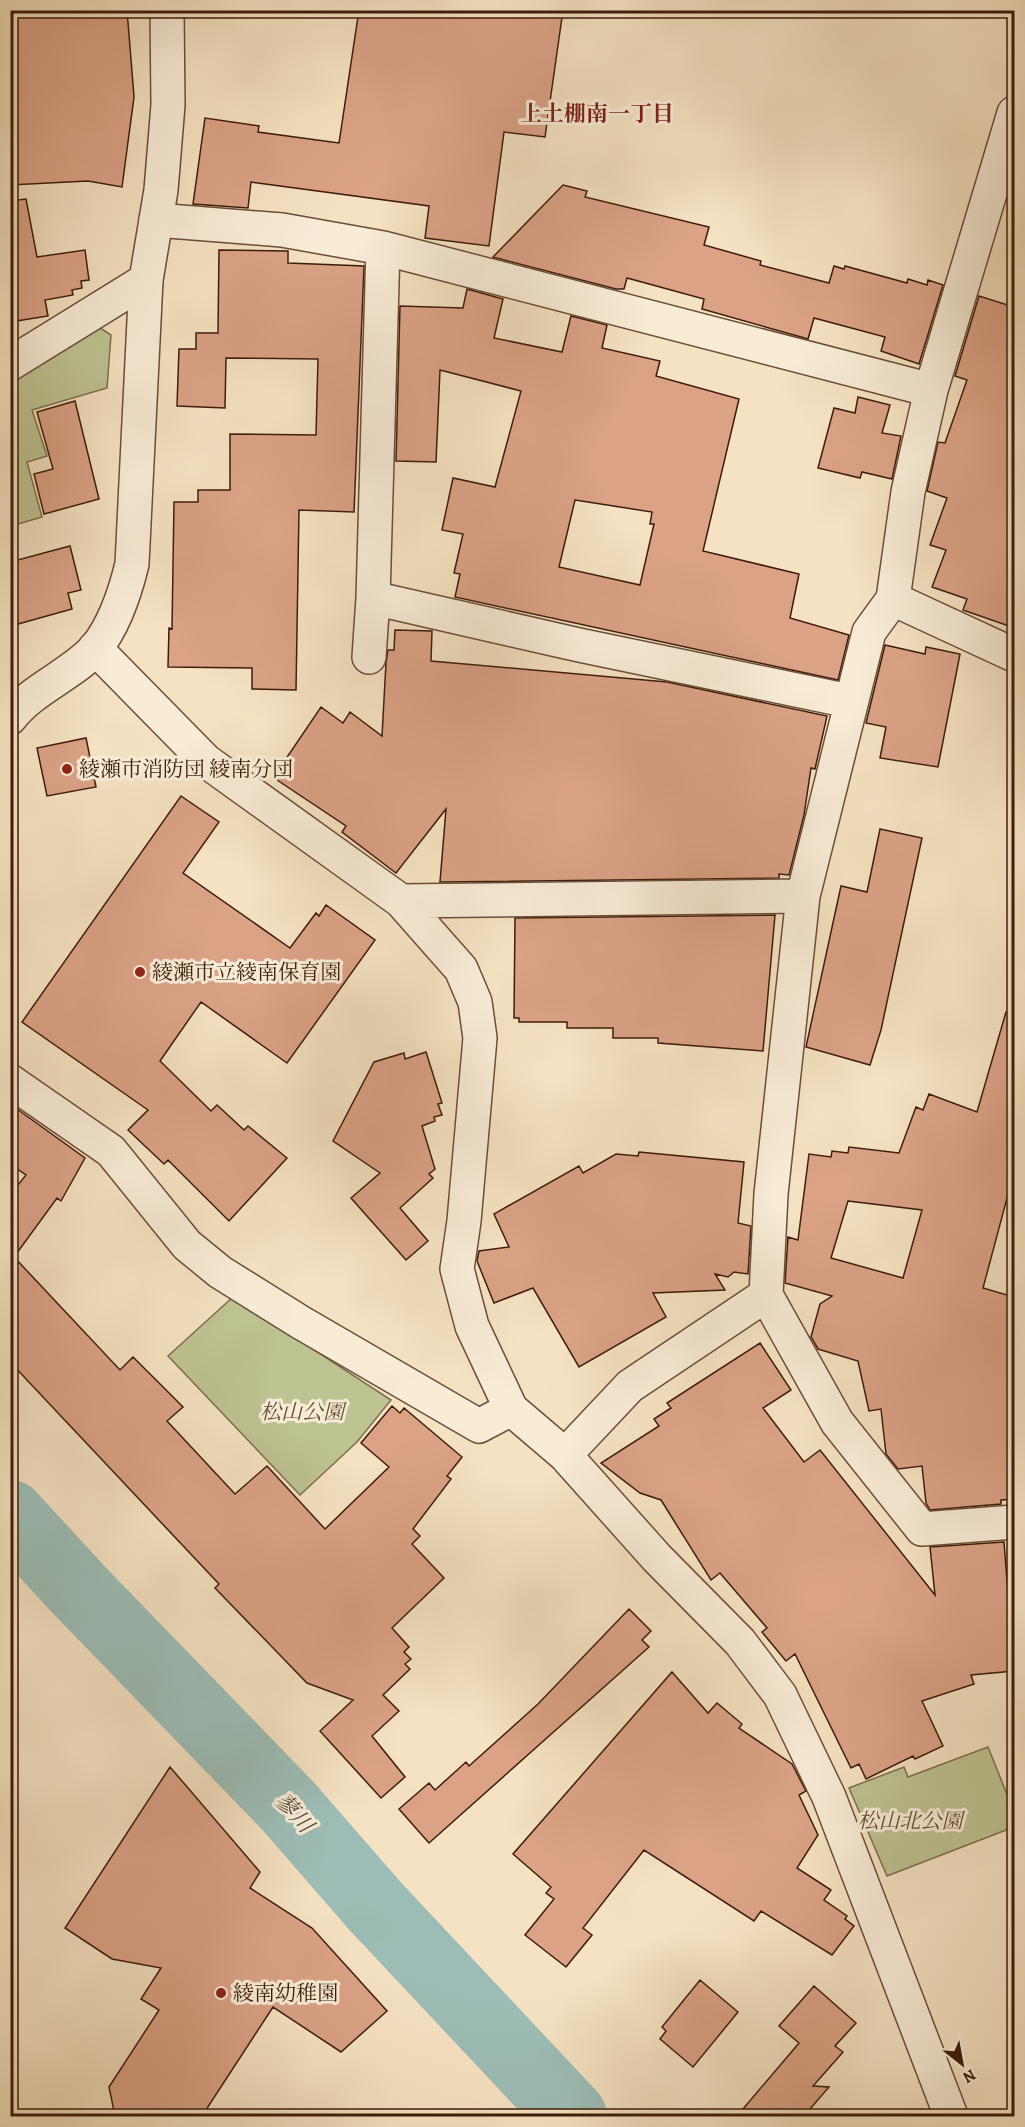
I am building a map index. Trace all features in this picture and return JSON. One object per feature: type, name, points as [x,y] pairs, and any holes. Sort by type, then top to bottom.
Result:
[{"type":"street","points":[[10,718],[47,684],[95,648],[125,595],[132,564],[146,280],[156,220],[168,105],[167,10]]},
{"type":"street","points":[[1012,132],[931,390],[909,492],[893,599],[868,632],[849,701],[803,896],[771,1194],[766,1295],[837,1422],[922,1529],[1014,1522]]},
{"type":"street","points":[[156,220],[282,230],[384,248],[931,390]]},
{"type":"street","points":[[369,657],[373,598],[384,248]]},
{"type":"street","points":[[10,364],[146,280]]},
{"type":"street","points":[[373,598],[579,645],[849,701]]},
{"type":"street","points":[[893,599],[1014,655]]},
{"type":"street","points":[[95,648],[206,761],[401,901],[461,969],[475,1002],[480,1038],[464,1221],[457,1269],[472,1326],[511,1409],[565,1455],[657,1558],[740,1642],[780,1695],[829,1797],[951,2116]]},
{"type":"street","points":[[401,901],[803,896]]},
{"type":"street","points":[[10,1081],[111,1151],[187,1245],[220,1272],[300,1322],[479,1426],[511,1409]]},
{"type":"street","points":[[565,1455],[630,1386],[766,1295]]},
{"type":"green space","points":[[91,322],[111,335],[107,388],[32,410],[47,456],[27,462],[42,517],[11,526],[11,374]]},
{"type":"green space","name":"松山公園","points":[[233,1297],[391,1400],[357,1442],[300,1495],[168,1356]]},
{"type":"green space","name":"松山北公園","points":[[988,1747],[1014,1812],[1014,1827],[887,1876],[849,1788],[904,1767],[908,1777]]},
{"type":"building","points":[[10,10],[127,10],[134,97],[122,187],[88,181],[10,185]]},
{"type":"building","points":[[359,10],[563,10],[545,137],[504,132],[489,246],[425,238],[429,206],[251,182],[248,208],[193,204],[205,118],[259,126],[258,132],[339,143]]},
{"type":"building","points":[[563,185],[587,191],[585,197],[709,227],[704,245],[761,261],[760,265],[829,283],[834,266],[844,269],[845,266],[907,283],[908,279],[927,285],[928,280],[943,285],[919,364],[881,351],[885,337],[814,318],[808,339],[702,309],[704,299],[627,278],[624,289],[616,289],[493,257]]},
{"type":"building","points":[[26,199],[37,257],[85,250],[89,280],[81,281],[82,288],[72,290],[73,295],[45,300],[48,316],[10,322],[10,201]]},
{"type":"building","points":[[219,250],[288,251],[288,263],[364,266],[354,512],[299,510],[296,690],[252,689],[252,668],[168,667],[169,628],[172,629],[174,502],[198,502],[198,490],[230,490],[230,434],[316,435],[318,359],[226,358],[225,408],[177,406],[179,349],[196,349],[196,333],[218,333]]},
{"type":"building","points":[[467,289],[503,299],[494,338],[562,352],[571,316],[607,325],[602,348],[660,361],[656,376],[739,399],[703,551],[799,574],[790,618],[849,635],[838,680],[455,597],[460,574],[454,573],[463,534],[442,530],[453,478],[495,487],[521,391],[440,370],[436,462],[396,461],[400,306],[463,308]],"holes":[[[575,500],[652,512],[650,524],[654,524],[640,585],[559,567]]]},
{"type":"building","points":[[979,296],[1014,307],[1014,609],[1009,626],[963,610],[967,599],[932,587],[946,550],[930,545],[947,498],[927,491],[938,442],[945,443],[967,380],[955,376]]},
{"type":"building","points":[[858,397],[890,405],[882,433],[901,436],[892,479],[862,472],[860,478],[818,468],[834,408],[855,413]]},
{"type":"building","points":[[75,401],[99,499],[44,514],[34,474],[53,469],[37,412]]},
{"type":"building","points":[[70,546],[81,590],[68,593],[72,609],[18,624],[10,597],[10,562]]},
{"type":"building","points":[[395,630],[432,631],[431,661],[667,682],[827,716],[815,769],[811,768],[804,815],[789,875],[779,874],[779,878],[440,882],[446,809],[396,873],[342,832],[346,826],[277,780],[279,778],[275,775],[321,707],[343,723],[350,712],[382,736],[386,663],[388,650],[394,650]]},
{"type":"building","points":[[885,645],[925,654],[926,647],[960,654],[938,767],[880,758],[886,727],[866,723]]},
{"type":"building","name":"綾瀬市消防団 綾南分団","points":[[86,738],[96,787],[47,796],[37,748]]},
{"type":"building","points":[[181,796],[219,822],[183,873],[290,948],[316,913],[319,916],[326,905],[375,940],[287,1063],[201,1002],[160,1061],[211,1111],[217,1105],[244,1130],[248,1126],[287,1158],[229,1221],[168,1160],[164,1164],[128,1130],[148,1110],[22,1022]]},
{"type":"building","points":[[880,829],[922,838],[881,1030],[870,1065],[806,1047],[841,886],[867,892]]},
{"type":"building","points":[[775,915],[763,1051],[658,1043],[658,1038],[613,1038],[613,1028],[567,1028],[567,1022],[519,1022],[519,1018],[514,1018],[515,918]]},
{"type":"building","points":[[1006,1012],[1014,1013],[1014,1172],[983,1288],[1014,1297],[1014,1499],[1001,1500],[1001,1504],[930,1510],[926,1503],[922,1466],[898,1469],[886,1454],[881,1409],[869,1411],[858,1361],[818,1349],[811,1337],[820,1304],[832,1296],[785,1283],[788,1237],[798,1240],[809,1154],[831,1157],[832,1151],[848,1153],[849,1147],[899,1153],[916,1107],[923,1110],[929,1094],[977,1112]],"holes":[[[848,1201],[922,1210],[903,1278],[831,1258]]]},
{"type":"building","points":[[426,1052],[442,1103],[438,1104],[442,1115],[434,1117],[435,1121],[422,1126],[435,1169],[429,1174],[433,1178],[400,1208],[428,1241],[406,1260],[351,1198],[380,1173],[333,1141],[374,1062],[404,1053],[405,1059]]},
{"type":"building","points":[[10,1104],[85,1158],[61,1201],[57,1198],[14,1257],[120,1370],[133,1357],[183,1407],[167,1421],[235,1494],[267,1466],[325,1529],[389,1467],[361,1443],[392,1406],[400,1413],[404,1408],[462,1457],[447,1476],[451,1479],[413,1529],[420,1536],[412,1544],[444,1578],[392,1628],[409,1647],[404,1652],[411,1659],[405,1664],[410,1669],[383,1695],[399,1711],[372,1736],[405,1777],[381,1798],[320,1731],[353,1700],[307,1683],[215,1588],[219,1584],[10,1362],[10,1195],[26,1175],[10,1164]]},
{"type":"building","points":[[639,1152],[744,1162],[738,1223],[751,1226],[748,1274],[734,1272],[728,1277],[715,1274],[725,1290],[653,1293],[666,1317],[579,1367],[533,1288],[494,1303],[477,1261],[479,1251],[509,1247],[494,1214],[579,1166],[583,1173],[616,1154],[638,1156]]},
{"type":"building","points":[[760,1343],[791,1390],[763,1408],[804,1462],[820,1450],[935,1595],[930,1547],[1004,1542],[1014,1671],[971,1675],[974,1684],[922,1701],[943,1746],[915,1759],[913,1756],[866,1779],[859,1764],[851,1768],[795,1654],[786,1661],[762,1632],[767,1628],[720,1573],[711,1580],[661,1500],[640,1493],[601,1463],[659,1426],[654,1419],[671,1408],[667,1403]]},
{"type":"building","points":[[629,1609],[651,1631],[642,1640],[649,1647],[429,1843],[399,1809],[429,1783],[435,1790],[466,1762],[469,1766],[538,1704]]},
{"type":"building","points":[[672,1672],[708,1713],[717,1703],[742,1724],[739,1728],[792,1764],[806,1791],[799,1795],[818,1835],[797,1868],[831,1890],[824,1900],[847,1916],[845,1919],[854,1926],[832,1955],[761,1911],[754,1921],[644,1850],[583,1928],[592,1935],[566,1967],[525,1935],[554,1899],[546,1893],[551,1887],[513,1854]]},
{"type":"building","points":[[170,1767],[260,1872],[250,1888],[312,1928],[387,2011],[341,2052],[273,2007],[202,2116],[115,2116],[109,2087],[159,2010],[141,1999],[161,1968],[112,1959],[65,1928]]},
{"type":"building","points":[[700,1980],[738,2012],[693,2067],[660,2039],[666,2031],[662,2027]]},
{"type":"building","points":[[814,1986],[856,2023],[835,2046],[843,2052],[813,2086],[829,2087],[804,2116],[737,2116],[799,2043],[779,2026]]},
{"type":"waterway","name":"蓼川","points":[[10,1515],[78,1589],[288,1806],[375,1906],[572,2116]]},
{"type":"place","name":"綾瀬市消防団 綾南分団","points":[[67,769]]},
{"type":"place","name":"綾瀬市立綾南保育園","points":[[140,972]]},
{"type":"place","name":"綾南幼稚園","points":[[221,1993]]},
{"type":"district","name":"上土棚南一丁目","points":[[597,114]]}]
